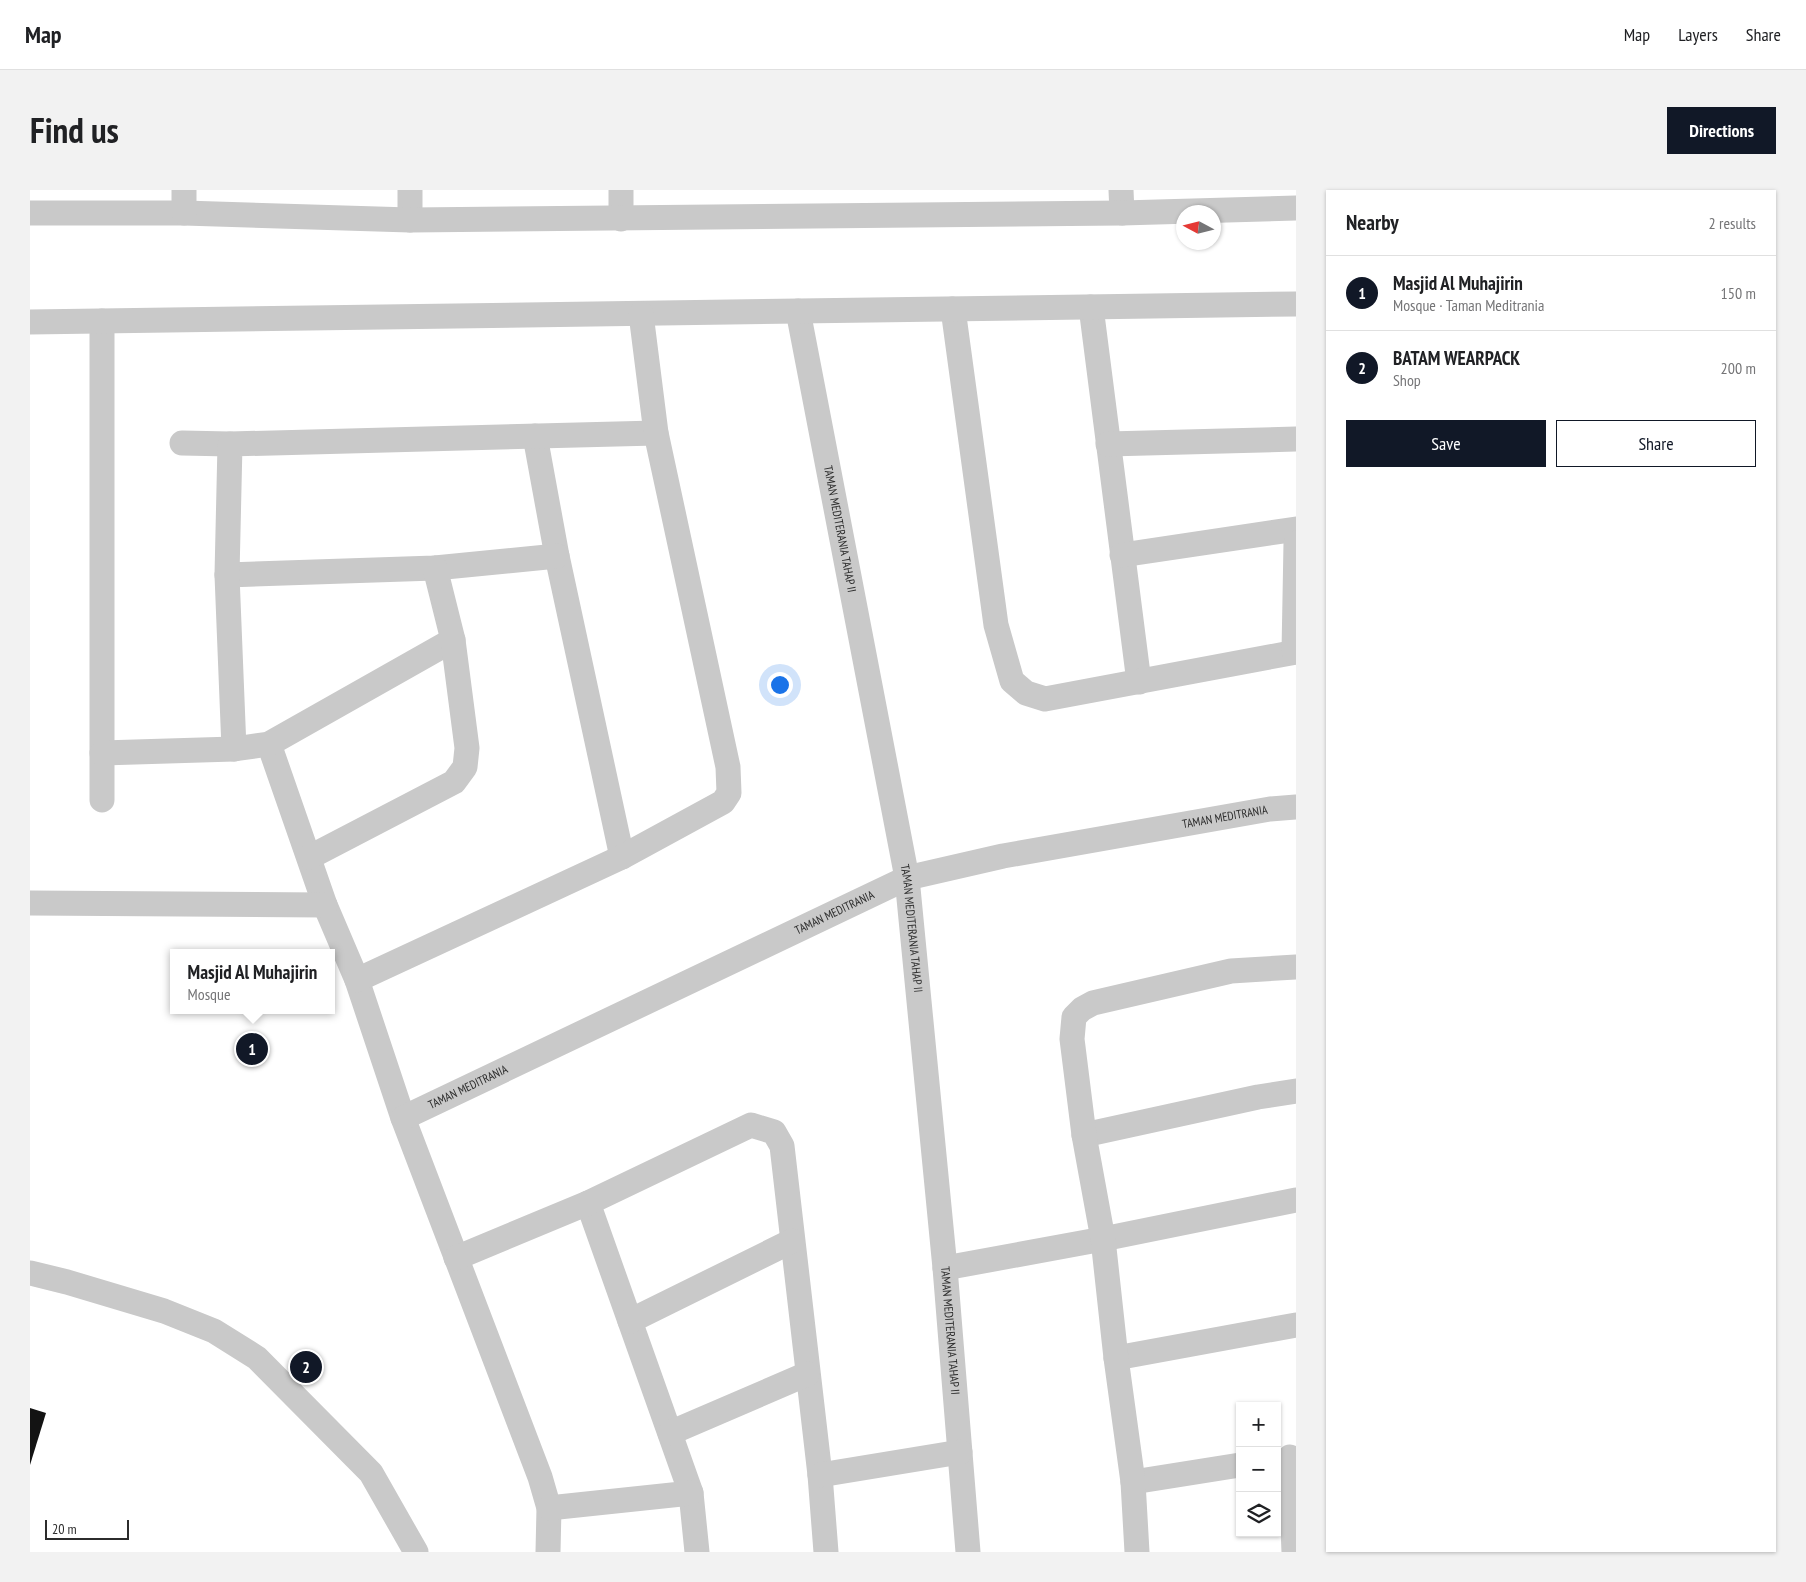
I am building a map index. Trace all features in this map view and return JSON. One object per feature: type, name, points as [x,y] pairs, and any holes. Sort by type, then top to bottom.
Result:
[{"type":"street","points":[[410,190],[410,220]]},
{"type":"street","points":[[621,190],[621,219]]},
{"type":"street","points":[[30,213],[184,201],[410,220],[621,219],[1121,202],[1296,208]]},
{"type":"street","points":[[30,322],[1296,304]]},
{"type":"street","points":[[1091,307],[1139,682]]},
{"type":"street","points":[[953,309],[996,624],[1012,681],[1026,693],[1045,699],[1295,652],[1296,543]]},
{"type":"street","name":"TAMAN MEDITERANIA TAHAP II","points":[[798,311],[906,878],[945,1268],[968,1552]]},
{"type":"street","points":[[357,980],[622,857],[723,802],[729,794],[728,767],[656,432],[642,314]]},
{"type":"street","points":[[102,321],[102,800]]},
{"type":"street","points":[[182,443],[230,444],[656,432]]},
{"type":"street","points":[[535,436],[556,556],[622,857]]},
{"type":"street","points":[[1108,444],[1296,438]]},
{"type":"street","points":[[230,444],[227,574],[234,750]]},
{"type":"street","points":[[1122,555],[1296,529]]},
{"type":"street","points":[[227,574],[435,568],[556,556]]},
{"type":"street","points":[[310,857],[454,782],[462,772],[467,760],[467,748],[454,640],[435,568]]},
{"type":"street","points":[[102,753],[234,750],[269,744],[454,640]]},
{"type":"street","points":[[269,744],[310,857],[325,905],[357,980],[403,1118],[540,1477],[549,1508],[548,1552]]},
{"type":"street","name":"TAMAN MEDITRANIA","points":[[403,1118],[906,878],[1003,856],[1270,808],[1296,807]]},
{"type":"street","points":[[30,904],[325,905]]},
{"type":"street","points":[[1137,1552],[1133,1482],[1116,1358],[1103,1239],[1084,1135],[1072,1039],[1074,1018],[1082,1009],[1093,1003],[1231,971],[1296,967]]},
{"type":"street","points":[[1084,1135],[1258,1097],[1296,1091]]},
{"type":"street","points":[[456,1258],[588,1203],[751,1125],[774,1132],[782,1146],[820,1475],[826,1552]]},
{"type":"street","points":[[945,1268],[1103,1239],[1296,1200]]},
{"type":"street","points":[[588,1203],[691,1493],[698,1552]]},
{"type":"street","points":[[630,1321],[792,1241]]},
{"type":"street","points":[[30,1273],[164,1311],[214,1331],[257,1358],[371,1473],[416,1552]]},
{"type":"street","points":[[1116,1358],[1296,1325]]},
{"type":"street","points":[[670,1433],[807,1374]]},
{"type":"street","points":[[820,1475],[960,1452]]},
{"type":"street","points":[[1288,1457],[1294,1552]]},
{"type":"street","points":[[1133,1482],[1236,1466]]},
{"type":"street","points":[[549,1508],[691,1493]]},
{"type":"building","points":[[30,1408],[46,1413],[30,1465]]},
{"type":"place","name":"Masjid Al Muhajirin","points":[[252,1049]]},
{"type":"place","name":"BATAM WEARPACK","points":[[306,1367]]}]
